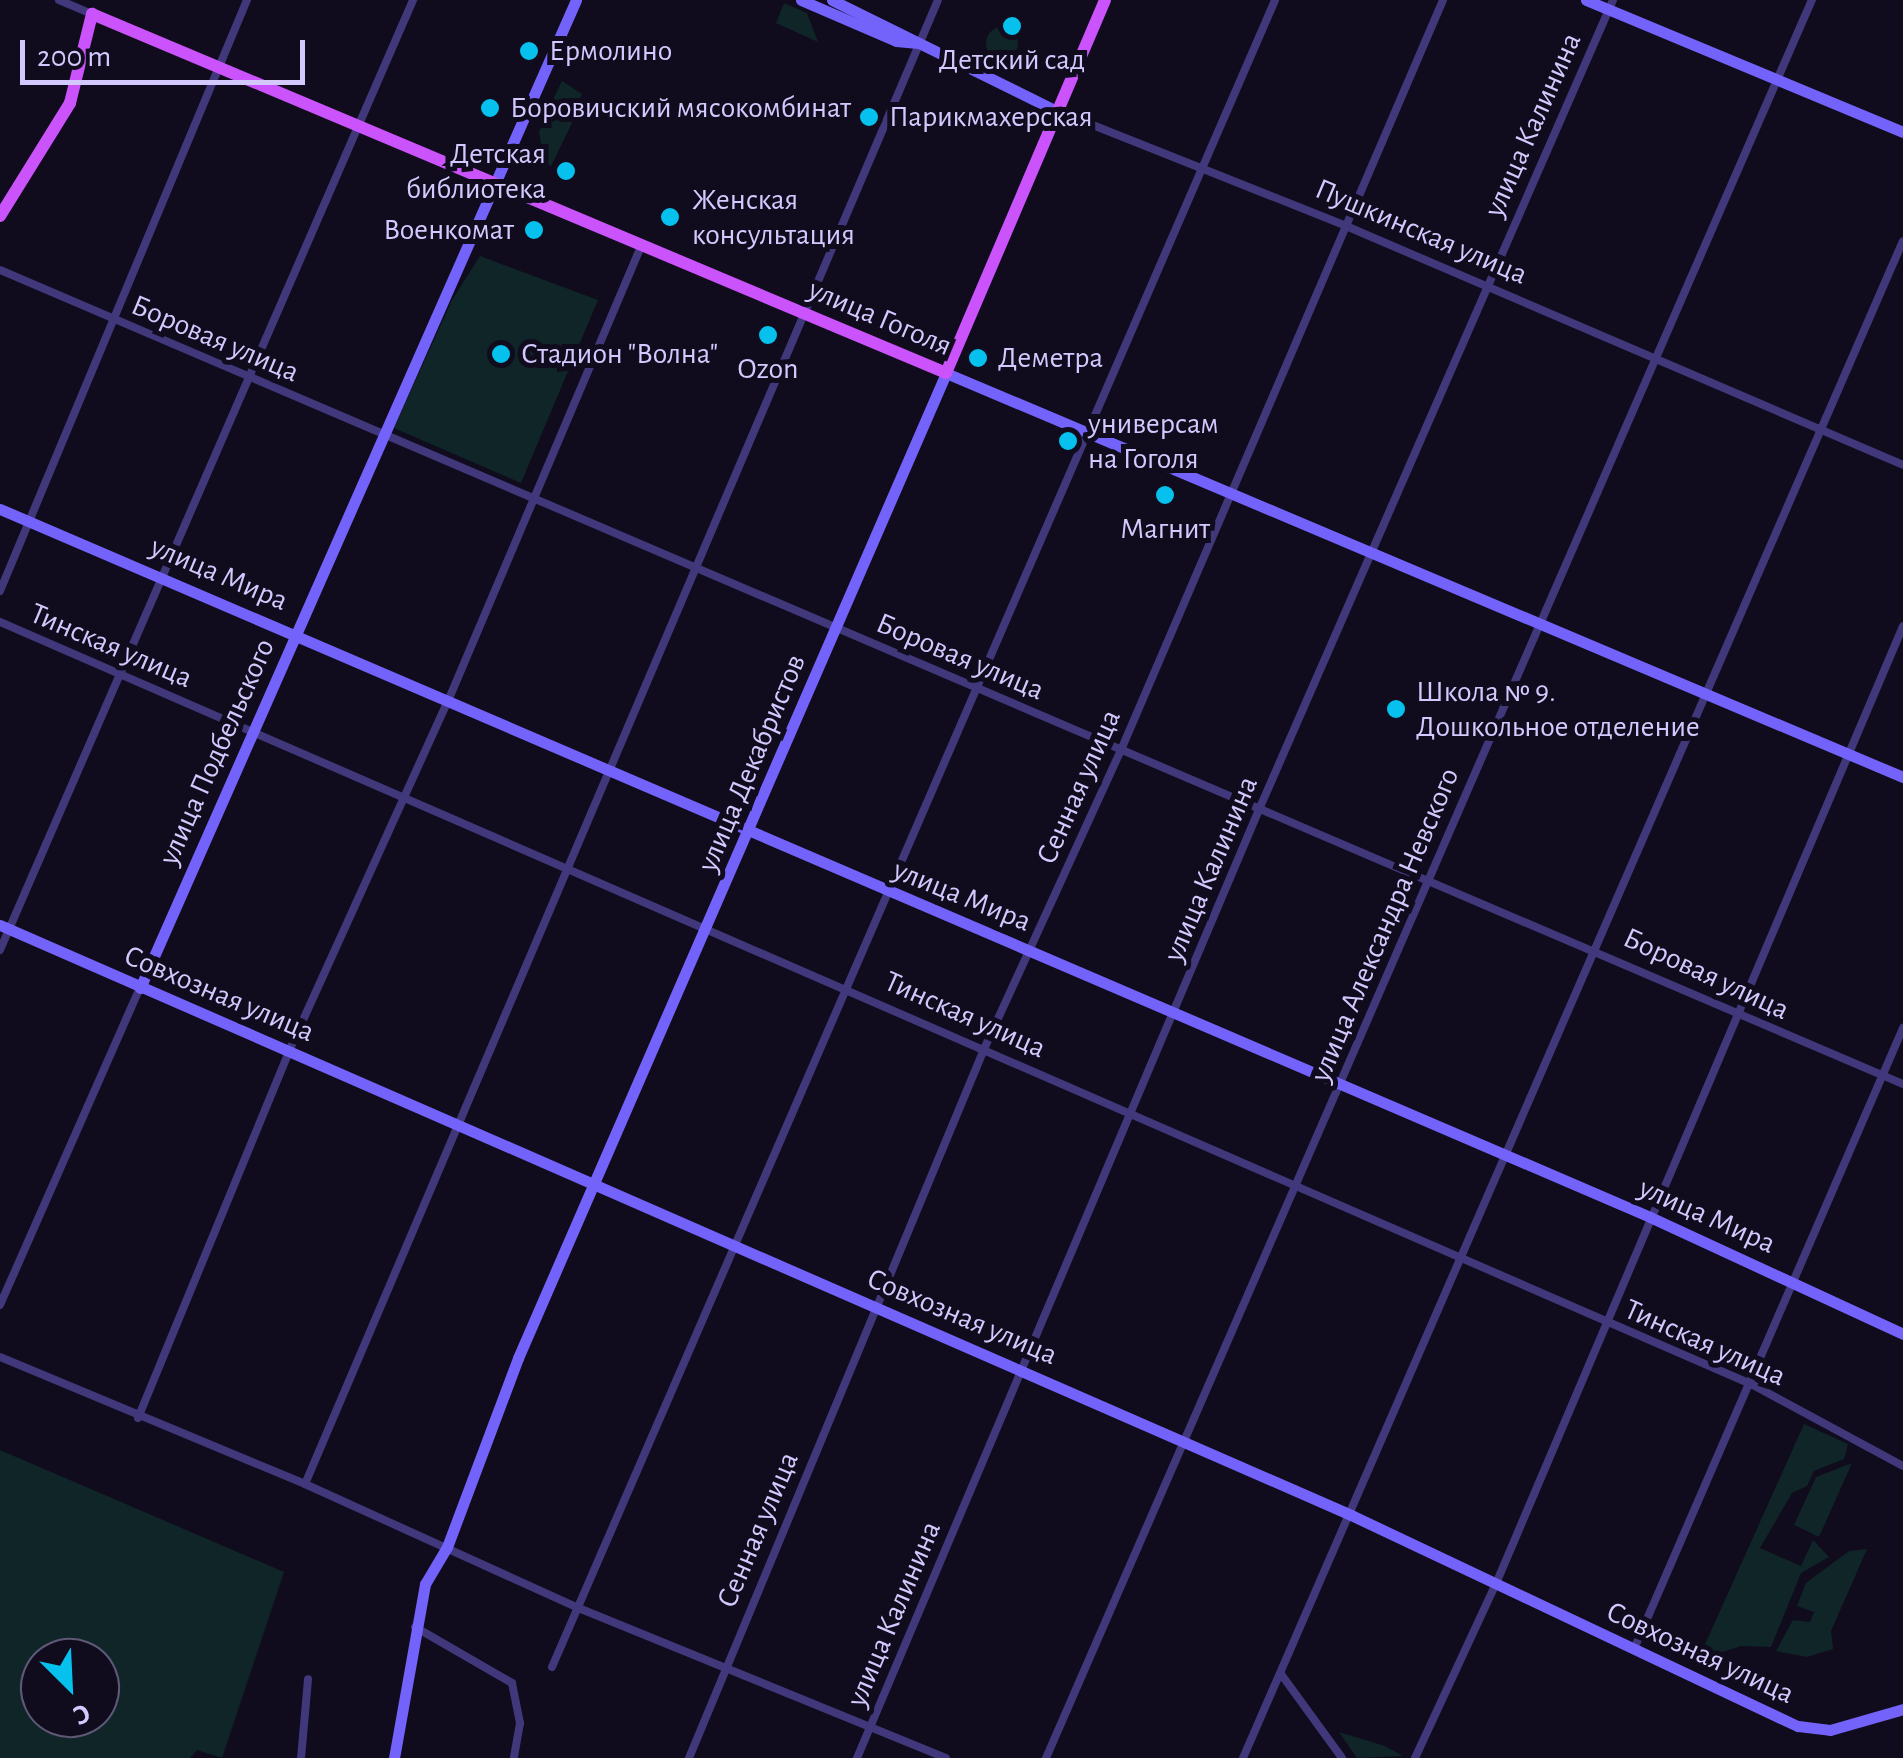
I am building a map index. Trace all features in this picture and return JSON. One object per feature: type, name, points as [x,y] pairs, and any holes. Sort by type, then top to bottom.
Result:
[{"type":"main road","name":"улица Подбельского","points":[[140,988],[576,0]]},
{"type":"main road","name":"Пушкинская улица","points":[[801,0],[896,41],[920,44]]},
{"type":"main road","name":"Пушкинская улица","points":[[832,0],[1055,110]]},
{"type":"main road","name":"улица Декабристов","points":[[394,1758],[424,1584],[447,1547],[470,1470],[708,930],[1105,0]]},
{"type":"main road","points":[[1586,0],[1610,5],[1903,132]]},
{"type":"main road","name":"улица Гоголя","points":[[93,7],[1232,496],[1903,777]]},
{"type":"main road","points":[[0,216],[70,103],[93,7]]},
{"type":"main road","name":"улица Мира","points":[[0,509],[1650,1217],[1903,1334]]},
{"type":"main road","name":"Совхозная улица","points":[[5,926],[1351,1515],[1798,1726],[1830,1730],[1903,1709]]},
{"type":"street","name":"улица Гоголя","points":[[59,0],[93,7]]},
{"type":"street","points":[[0,590],[247,0]]},
{"type":"street","points":[[0,950],[5,926],[121,675],[413,0]]},
{"type":"street","points":[[305,1484],[608,768],[809,315],[938,0]]},
{"type":"street","points":[[552,1667],[1275,0]]},
{"type":"street","name":"Сенная улица","points":[[689,1758],[724,1666],[986,1047],[1232,496],[1443,0]]},
{"type":"street","name":"улица Александра Невского","points":[[1046,1758],[1812,0]]},
{"type":"street","name":"улица Калинина","points":[[858,1758],[1134,1114],[1261,806],[1610,5]]},
{"type":"street","name":"Пушкинская улица","points":[[1055,110],[1346,226],[1485,289],[1656,356],[1903,465]]},
{"type":"street","points":[[1243,1758],[1596,948],[1816,429],[1903,241]]},
{"type":"street","points":[[138,1418],[289,1051],[448,701],[642,244]]},
{"type":"street","name":"Боровая улица","points":[[0,270],[383,438],[1596,948],[1734,1014],[1903,1084]]},
{"type":"street","name":"Тинская улица","points":[[0,622],[986,1047],[1606,1324],[1753,1385],[1902,1465]]},
{"type":"street","points":[[1415,1758],[1495,1586],[1734,1014],[1903,626]]},
{"type":"street","name":"улица Подбельского","points":[[0,1306],[140,988]]},
{"type":"street","points":[[1634,1650],[1753,1385],[1903,1028]]},
{"type":"street","points":[[0,1357],[138,1418],[305,1484],[580,1609],[871,1724],[946,1758]]},
{"type":"street","points":[[415,1628],[512,1683],[520,1723],[514,1758]]},
{"type":"street","points":[[1281,1674],[1342,1758]]},
{"type":"street","points":[[301,1758],[308,1679]]},
{"type":"green space","points":[[784,3],[807,13],[818,42],[776,23]]},
{"type":"green space","points":[[1002,27],[1013,32],[1018,43],[1013,54],[1002,59],[991,54],[986,43],[991,32]]},
{"type":"green space","points":[[562,81],[582,94],[574,109],[544,118]]},
{"type":"green space","points":[[570,113],[576,115],[551,166],[545,164],[539,132],[544,121]]},
{"type":"green space","name":"Стадион \"Волна\"","points":[[480,256],[598,300],[521,483],[394,428],[452,300]]},
{"type":"green space","points":[[1804,1424],[1848,1444],[1844,1459],[1814,1471],[1807,1486],[1792,1493],[1760,1548],[1801,1566],[1813,1540],[1829,1557],[1801,1573],[1771,1647],[1741,1646],[1698,1660]]},
{"type":"green space","points":[[0,1450],[284,1572],[222,1758],[197,1750],[190,1758],[0,1758]]},
{"type":"green space","points":[[1852,1463],[1819,1537],[1794,1525],[1816,1477]]},
{"type":"green space","points":[[1867,1549],[1831,1631],[1833,1649],[1807,1657],[1776,1651],[1793,1620],[1810,1622],[1814,1612],[1797,1606],[1806,1583],[1849,1551]]},
{"type":"green space","points":[[1339,1732],[1385,1746],[1403,1756],[1357,1758]]},
{"type":"place","name":"Детский сад","points":[[1012,26]]},
{"type":"place","name":"Ермолино","points":[[529,51]]},
{"type":"place","name":"Боровичский мясокомбинат","points":[[490,108]]},
{"type":"place","name":"Парикмахерская","points":[[869,117]]},
{"type":"place","name":"Детская библиотека","points":[[566,171]]},
{"type":"place","name":"Женская консультация","points":[[670,217]]},
{"type":"place","name":"Военкомат","points":[[534,230]]},
{"type":"place","name":"Ozon","points":[[768,335]]},
{"type":"place","name":"Стадион \"Волна\"","points":[[501,354]]},
{"type":"place","name":"Деметра","points":[[978,358]]},
{"type":"place","name":"универсам на Гоголя","points":[[1068,441]]},
{"type":"place","name":"Магнит","points":[[1165,495]]},
{"type":"place","name":"Школа № 9. Дошкольное отделение","points":[[1396,709]]}]
